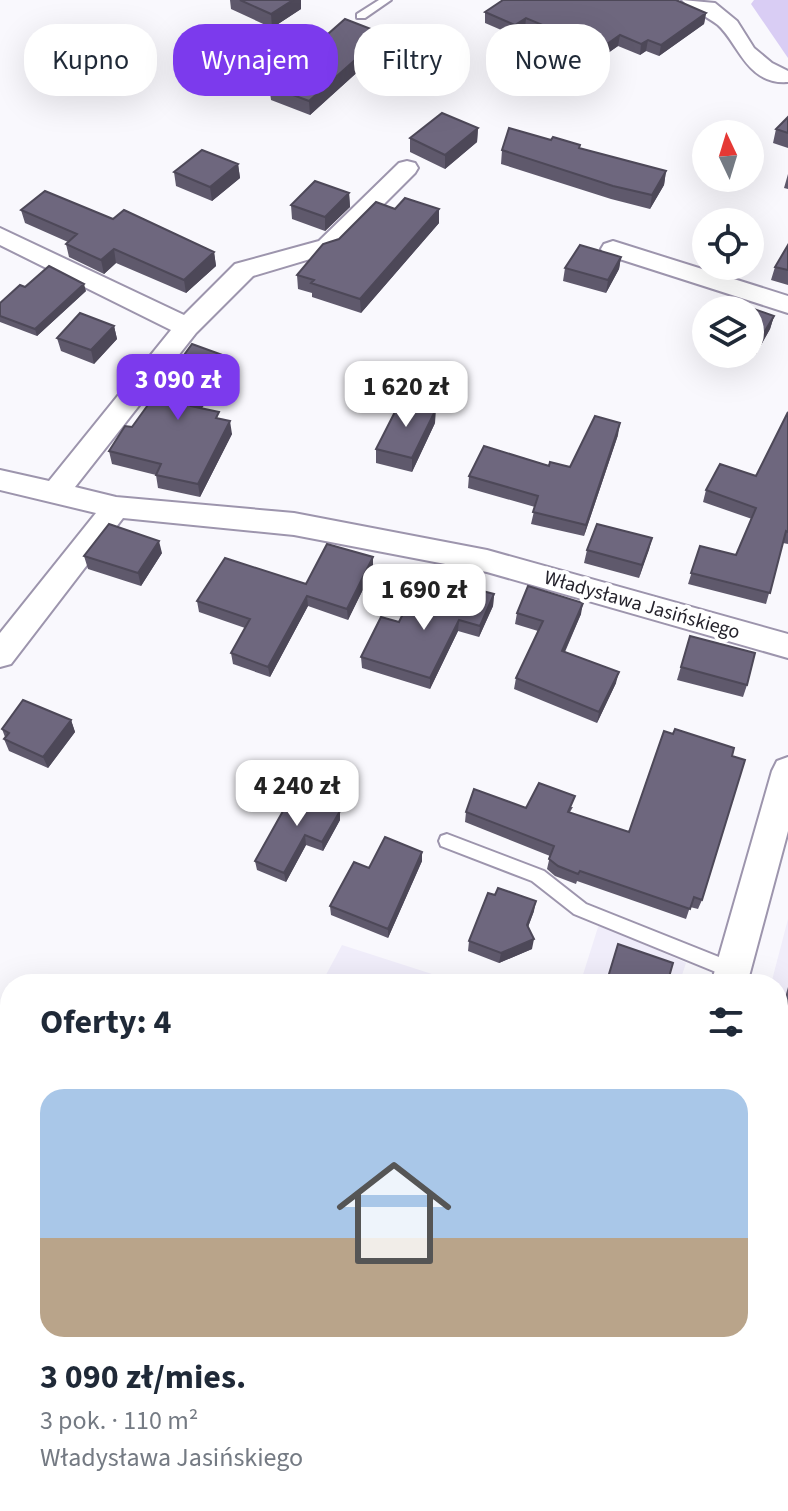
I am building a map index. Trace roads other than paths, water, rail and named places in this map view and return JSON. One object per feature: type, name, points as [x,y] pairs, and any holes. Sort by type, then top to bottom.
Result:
[{"type":"street","points":[[692,0],[708,7],[730,25],[746,52],[764,68],[786,79]]},
{"type":"street","points":[[726,0],[746,17],[786,79]]},
{"type":"street","points":[[54,494],[187,327],[244,270],[328,246],[407,168]]},
{"type":"street","points":[[0,236],[187,327]]},
{"type":"street","points":[[613,249],[788,305]]},
{"type":"street","name":"Władysława Jasińskiego","points":[[0,480],[116,507],[294,524],[487,561],[788,646]]},
{"type":"street","points":[[0,655],[116,507]]},
{"type":"street","points":[[732,974],[788,771]]},
{"type":"lane","points":[[361,16],[386,0]]},
{"type":"lane","points":[[447,841],[538,876],[580,909],[724,974]]}]
